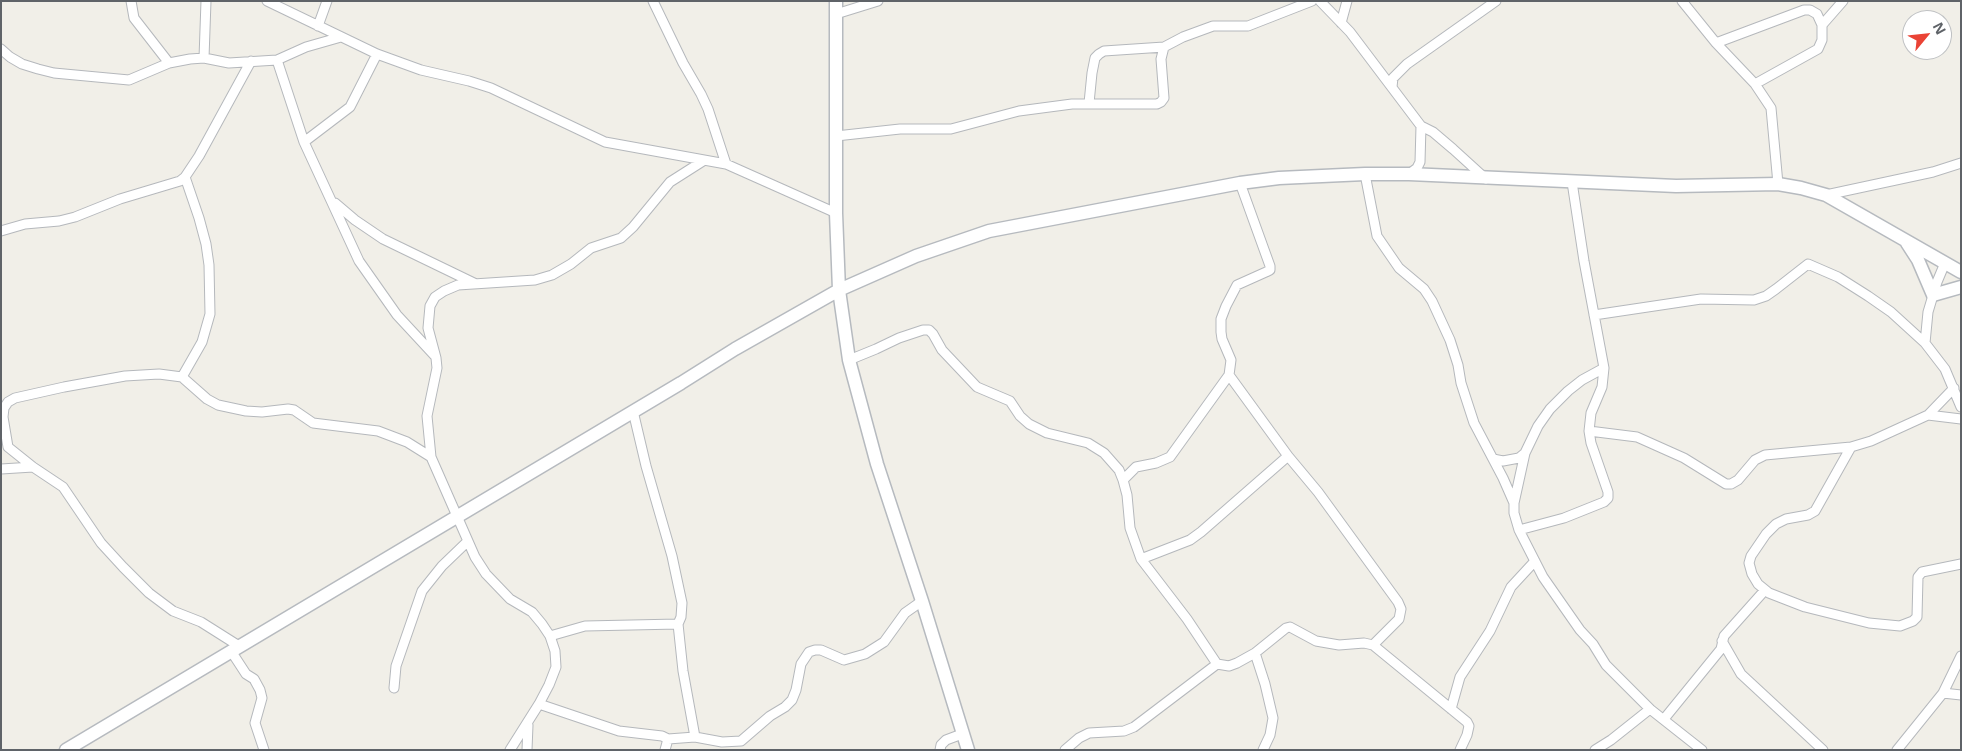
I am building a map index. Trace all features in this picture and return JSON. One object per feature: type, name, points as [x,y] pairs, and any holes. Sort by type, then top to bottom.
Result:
[{"type":"street","points":[[131,1],[134,18],[169,64]]},
{"type":"street","points":[[204,58],[206,1]]},
{"type":"street","points":[[267,1],[377,54],[421,70],[470,81],[491,88],[605,142],[726,164],[836,213]]},
{"type":"street","points":[[318,26],[327,1]]},
{"type":"street","points":[[652,1],[701,94],[726,164]]},
{"type":"street","points":[[878,1],[836,8],[838,290],[849,360],[877,464],[968,750]]},
{"type":"street","points":[[1089,103],[1095,58],[1104,51],[1164,48],[1183,37],[1213,26],[1248,26],[1312,1]]},
{"type":"street","points":[[1320,1],[1341,23],[1421,126],[1440,138],[1486,179]]},
{"type":"street","points":[[1341,23],[1347,1]]},
{"type":"street","points":[[1392,87],[1393,78],[1407,64],[1496,1]]},
{"type":"street","points":[[1682,1],[1716,43],[1755,84],[1772,112],[1778,184]]},
{"type":"street","points":[[1822,25],[1843,1]]},
{"type":"street","points":[[1716,43],[1804,10],[1810,10],[1816,14],[1822,25],[1822,40],[1818,49],[1755,84]]},
{"type":"street","points":[[1,49],[22,64],[38,70],[129,80],[169,64],[204,58],[229,63],[276,60],[341,37]]},
{"type":"street","points":[[836,136],[900,129],[951,129],[1051,106],[1089,103],[1157,104],[1164,98],[1161,59],[1164,48]]},
{"type":"street","points":[[304,142],[350,107],[377,54]]},
{"type":"street","points":[[276,60],[304,142],[360,261],[375,285],[398,315],[436,358]]},
{"type":"street","points":[[1,231],[25,224],[59,221],[75,217],[120,199],[180,181],[185,177],[208,141],[238,81],[251,61]]},
{"type":"street","points":[[1409,174],[1417,168],[1420,162],[1421,126]]},
{"type":"street","points":[[510,750],[528,724],[556,667],[555,651],[550,636],[532,612],[510,599],[497,587],[482,568],[430,457],[427,416],[435,378],[436,358],[428,328],[430,306],[436,297],[444,291],[458,285],[535,280],[552,275],[571,264],[591,248],[621,238],[633,227],[670,182],[703,161]]},
{"type":"street","points":[[1826,195],[1933,172],[1961,162]]},
{"type":"street","points":[[1365,174],[1377,236],[1399,268],[1424,289],[1432,301],[1450,340],[1458,365],[1467,406],[1482,442],[1493,459],[1514,503]]},
{"type":"street","points":[[71,748],[735,349],[838,290],[916,256],[989,231],[1240,183],[1280,178],[1409,174],[1486,179],[1676,186],[1778,184],[1826,195],[1961,272]]},
{"type":"street","points":[[182,377],[202,342],[210,314],[209,265],[206,244],[185,177]]},
{"type":"street","points":[[1519,530],[1564,518],[1604,502],[1608,498],[1608,492],[1589,432],[1591,413],[1602,387],[1604,368],[1584,261],[1572,182]]},
{"type":"street","points":[[1123,480],[1136,468],[1170,457],[1229,375],[1231,360],[1221,332],[1221,319],[1226,306],[1237,285],[1270,270],[1240,183]]},
{"type":"street","points":[[331,199],[355,220],[383,239],[474,283]]},
{"type":"street","points":[[1906,241],[1918,260],[1933,295]]},
{"type":"street","points":[[1925,343],[1928,312],[1945,263]]},
{"type":"street","points":[[1594,315],[1695,300],[1754,300],[1766,296],[1808,264],[1838,278],[1868,296],[1891,312],[1925,343],[1946,369],[1961,407]]},
{"type":"street","points":[[1933,295],[1961,287]]},
{"type":"street","points":[[849,360],[899,338],[923,330],[929,330],[942,350],[977,387],[1010,401],[1020,416],[1029,424],[1047,433],[1088,443],[1104,453],[1119,470],[1123,480],[1127,495],[1130,528],[1142,559],[1187,619],[1217,664]]},
{"type":"street","points":[[1604,368],[1582,380],[1568,391],[1550,409],[1533,433],[1525,453],[1514,503],[1514,513],[1519,530],[1556,598],[1580,630],[1594,644],[1606,665],[1650,709],[1702,750]]},
{"type":"street","points":[[264,750],[255,723],[262,694],[258,684],[246,674],[235,648],[201,622],[173,611],[149,593],[122,567],[63,487],[33,467],[4,444],[4,408],[15,398],[125,376],[159,374],[182,377],[207,399],[218,405],[246,411],[294,410],[313,424],[378,431],[406,442],[430,457]]},
{"type":"street","points":[[1229,375],[1288,456],[1318,492],[1398,602],[1401,609],[1399,619],[1374,645]]},
{"type":"street","points":[[1589,432],[1637,437],[1684,458],[1726,484],[1731,484],[1738,480],[1756,460],[1765,455],[1851,447],[1871,441],[1928,415],[1954,388]]},
{"type":"street","points":[[633,412],[681,595],[681,617],[678,624],[683,671],[695,737]]},
{"type":"street","points":[[1928,415],[1961,419]]},
{"type":"street","points":[[1851,447],[1815,511],[1786,519],[1776,524],[1766,534],[1751,556],[1752,574],[1765,590],[1805,607],[1869,623],[1900,626],[1913,621],[1916,617],[1918,577],[1922,572],[1961,564]]},
{"type":"street","points":[[1493,459],[1510,460],[1518,458],[1525,453]]},
{"type":"street","points":[[1142,559],[1190,540],[1288,456]]},
{"type":"street","points":[[1,470],[33,467]]},
{"type":"street","points":[[394,688],[396,666],[422,591],[442,566],[468,541]]},
{"type":"street","points":[[1451,709],[1460,677],[1498,617],[1511,587],[1535,562]]},
{"type":"street","points":[[1664,719],[1721,650],[1724,636],[1765,590]]},
{"type":"street","points":[[539,704],[619,731],[662,736],[668,739],[695,737],[722,742],[741,741],[792,700],[801,664],[809,652],[821,650],[844,660],[865,654],[884,642],[905,613],[922,601]]},
{"type":"street","points":[[550,636],[586,626],[678,624]]},
{"type":"street","points":[[1065,750],[1079,738],[1089,733],[1124,731],[1134,726],[1217,664],[1229,666],[1255,653],[1286,628],[1290,627],[1316,641],[1338,645],[1364,643],[1374,645],[1467,722],[1467,735],[1460,750]]},
{"type":"street","points":[[1722,641],[1741,674],[1823,750]]},
{"type":"street","points":[[1255,653],[1273,718],[1270,735],[1263,750]]},
{"type":"street","points":[[1897,750],[1943,693],[1961,656]]},
{"type":"street","points":[[1943,693],[1961,695]]},
{"type":"street","points":[[1595,750],[1611,740],[1650,709]]},
{"type":"street","points":[[527,750],[528,724]]},
{"type":"street","points":[[940,750],[941,745],[946,740],[962,734]]},
{"type":"street","points":[[665,750],[668,739]]}]
